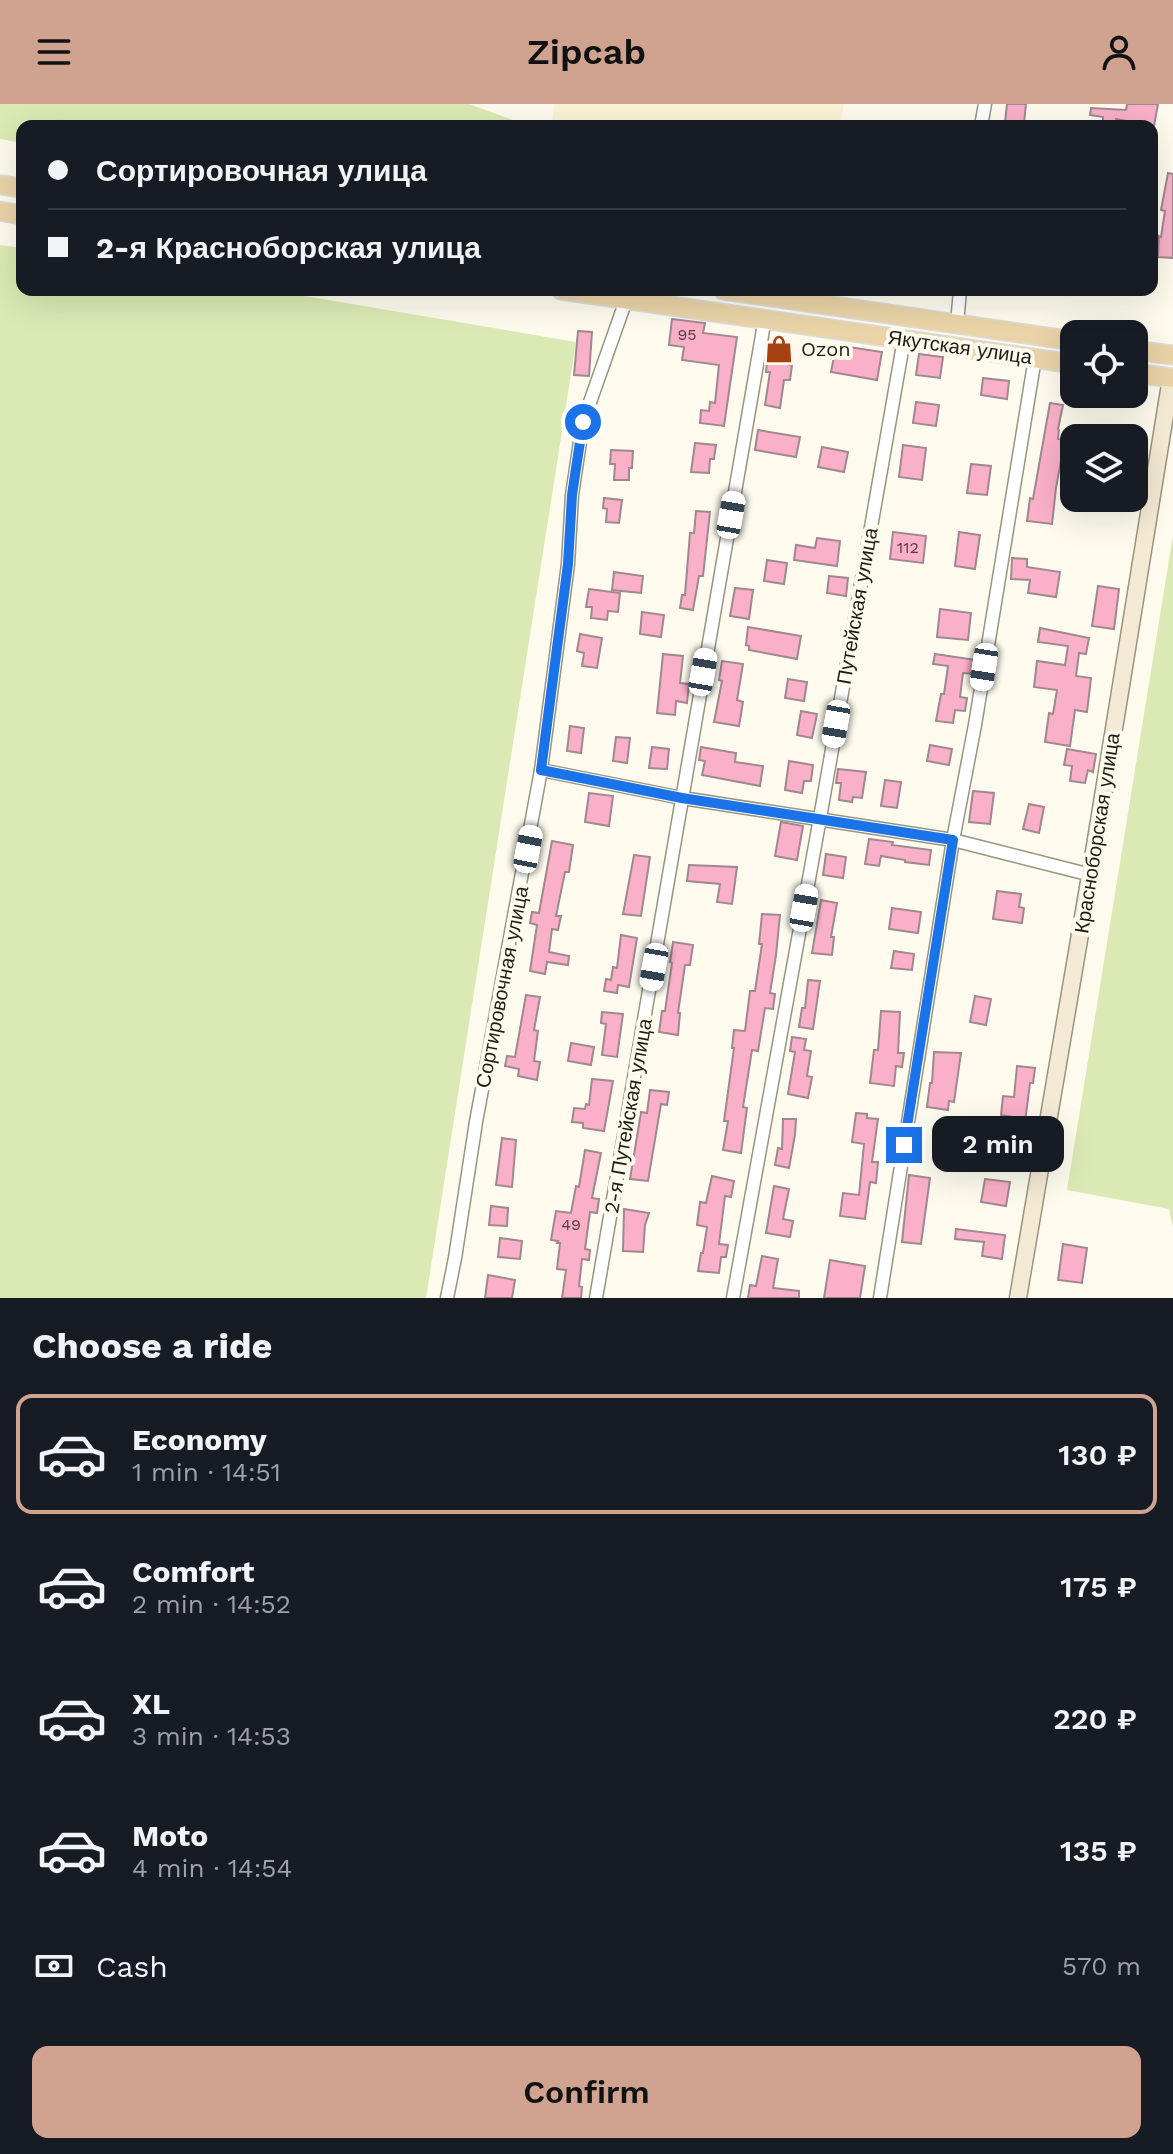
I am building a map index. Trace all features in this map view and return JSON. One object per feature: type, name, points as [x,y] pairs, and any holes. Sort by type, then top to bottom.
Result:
[{"type":"main road","name":"Якутская улица","points":[[600,296],[1060,362]]},
{"type":"main road","name":"Якутская улица","points":[[764,296],[1060,339]]},
{"type":"main road","points":[[1148,352],[1173,355]]},
{"type":"main road","points":[[1148,374],[1172,375]]},
{"type":"street","points":[[957,324],[959,296]]},
{"type":"street","name":"Сортировочная улица","points":[[447,1298],[541,770],[583,422],[626,300]]},
{"type":"street","name":"2-я Путейская улица","points":[[596,1298],[765,318]]},
{"type":"street","name":"Путейская улица","points":[[733,1298],[904,339]]},
{"type":"street","points":[[880,1298],[953,840],[975,725],[1035,358]]},
{"type":"street","name":"Красноборская улица","points":[[1018,1298],[1172,375]]},
{"type":"street","points":[[541,770],[682,798],[953,840],[1091,875]]},
{"type":"shaded area","points":[[554,104],[844,104],[841,120],[552,120]]},
{"type":"green space","points":[[0,104],[469,104],[513,120],[16,120],[16,142],[0,139]]},
{"type":"green space","points":[[0,245],[16,247],[16,296],[304,296],[576,342],[426,1298],[0,1298]]},
{"type":"green space","points":[[1173,535],[1173,1228],[1169,1209],[1067,1190]]},
{"type":"building","points":[[1007,104],[1026,104],[1024,120],[1005,120]]},
{"type":"building","points":[[1127,104],[1158,104],[1155,120],[1103,120],[1103,117],[1090,115],[1091,108],[1126,110]]},
{"type":"building","points":[[1168,173],[1173,174],[1173,258],[1158,257],[1165,211],[1161,210]]},
{"type":"building","points":[[672,319],[705,323],[703,333],[737,337],[724,426],[700,423],[701,410],[709,411],[710,402],[715,403],[719,365],[682,360],[684,347],[669,345]]},
{"type":"building","points":[[578,331],[592,332],[589,376],[574,375]]},
{"type":"building","points":[[771,342],[788,344],[786,364],[792,365],[790,380],[784,380],[780,408],[765,405]]},
{"type":"building","points":[[836,345],[882,352],[877,380],[831,372]]},
{"type":"building","points":[[919,354],[943,357],[940,378],[916,375]]},
{"type":"building","points":[[983,378],[1009,381],[1007,399],[981,395]]},
{"type":"building","points":[[916,402],[939,405],[936,426],[913,423]]},
{"type":"building","points":[[1050,403],[1060,405],[1060,467],[1052,524],[1027,521],[1030,498],[1033,499]]},
{"type":"building","points":[[758,430],[800,437],[796,457],[755,450]]},
{"type":"building","points":[[695,443],[716,445],[714,459],[710,459],[709,473],[691,472]]},
{"type":"building","points":[[903,445],[926,448],[922,480],[899,477]]},
{"type":"building","points":[[822,447],[848,452],[844,472],[818,467]]},
{"type":"building","points":[[611,450],[633,451],[629,480],[614,480],[615,464],[610,464]]},
{"type":"building","points":[[971,464],[991,466],[987,495],[967,493]]},
{"type":"building","points":[[604,498],[622,500],[619,523],[606,522]]},
{"type":"building","points":[[696,511],[710,512],[703,576],[699,576],[693,610],[680,608],[682,595],[685,595],[690,533],[694,533]]},
{"type":"building","points":[[893,532],[926,536],[923,563],[890,559]]},
{"type":"building","points":[[959,532],[980,535],[975,569],[955,566]]},
{"type":"building","points":[[817,538],[840,541],[837,566],[794,560],[796,545],[815,548]]},
{"type":"building","points":[[1012,558],[1027,559],[1027,567],[1060,572],[1056,597],[1028,593],[1030,580],[1011,579]]},
{"type":"building","points":[[767,560],[787,563],[784,584],[764,581]]},
{"type":"building","points":[[614,572],[643,576],[641,593],[612,590]]},
{"type":"building","points":[[829,576],[848,578],[846,596],[827,593]]},
{"type":"building","points":[[1098,586],[1119,589],[1114,629],[1092,626]]},
{"type":"building","points":[[735,588],[753,590],[749,619],[730,616]]},
{"type":"building","points":[[589,589],[620,593],[618,612],[608,611],[607,620],[591,618],[592,607],[586,607]]},
{"type":"building","points":[[940,609],[971,613],[968,640],[937,637]]},
{"type":"building","points":[[642,612],[664,615],[661,637],[640,634]]},
{"type":"building","points":[[748,627],[801,636],[797,659],[749,650],[746,645]]},
{"type":"building","points":[[1040,628],[1089,638],[1086,654],[1079,653],[1076,676],[1091,678],[1087,712],[1075,710],[1070,746],[1045,742],[1049,713],[1053,714],[1057,690],[1034,687],[1037,661],[1065,665],[1068,646],[1038,642]]},
{"type":"building","points":[[580,634],[602,638],[597,668],[582,666],[584,653],[577,651]]},
{"type":"building","points":[[663,654],[683,656],[680,683],[689,684],[687,703],[676,701],[675,715],[657,713]]},
{"type":"building","points":[[935,654],[976,660],[974,674],[963,673],[960,697],[967,698],[965,711],[955,710],[953,723],[936,721],[948,666],[933,664]]},
{"type":"building","points":[[722,661],[743,664],[737,700],[743,702],[739,726],[714,722],[722,681],[719,680]]},
{"type":"building","points":[[788,679],[807,682],[804,701],[785,698]]},
{"type":"building","points":[[801,711],[817,714],[812,738],[797,735]]},
{"type":"building","points":[[570,726],[584,728],[581,753],[567,751]]},
{"type":"building","points":[[616,737],[630,738],[627,763],[613,761]]},
{"type":"building","points":[[930,745],[952,749],[949,765],[927,761]]},
{"type":"building","points":[[652,747],[669,749],[667,769],[649,768]]},
{"type":"building","points":[[701,747],[736,753],[735,762],[763,766],[760,786],[702,775],[705,761],[699,760]]},
{"type":"building","points":[[1067,749],[1096,754],[1093,772],[1088,770],[1085,783],[1070,781],[1072,766],[1064,765]]},
{"type":"building","points":[[789,761],[813,765],[811,781],[804,781],[802,793],[785,790]]},
{"type":"building","points":[[838,769],[866,772],[862,798],[853,797],[852,802],[839,800],[841,783],[836,783]]},
{"type":"building","points":[[885,780],[901,782],[897,808],[881,806]]},
{"type":"building","points":[[973,791],[994,793],[990,824],[969,822]]},
{"type":"building","points":[[589,793],[613,796],[609,826],[585,822]]},
{"type":"building","points":[[1029,804],[1044,807],[1039,833],[1023,829]]},
{"type":"building","points":[[781,822],[803,826],[797,860],[775,856]]},
{"type":"building","points":[[869,839],[931,850],[929,865],[881,856],[879,866],[865,864]]},
{"type":"building","points":[[552,841],[573,845],[556,916],[561,916],[558,930],[552,929],[549,952],[569,956],[568,965],[547,962],[545,974],[530,971],[537,925],[530,923],[532,912],[539,913]]},
{"type":"building","points":[[826,854],[846,857],[843,878],[823,875]]},
{"type":"building","points":[[634,855],[650,857],[641,916],[623,914]]},
{"type":"building","points":[[689,865],[737,867],[732,904],[717,902],[720,884],[687,881]]},
{"type":"building","points":[[997,891],[1021,894],[1019,907],[1024,908],[1022,923],[993,919]]},
{"type":"building","points":[[821,900],[837,903],[831,937],[834,937],[832,955],[812,953]]},
{"type":"building","points":[[892,908],[921,912],[918,933],[889,929]]},
{"type":"building","points":[[762,914],[780,915],[770,993],[775,994],[773,1009],[765,1008],[758,1051],[752,1050],[743,1107],[747,1108],[741,1153],[723,1150],[728,1121],[724,1121],[734,1030],[745,1031],[750,991],[755,991],[762,944],[759,944]]},
{"type":"building","points":[[621,935],[637,938],[629,987],[618,985],[617,993],[604,991],[606,979],[611,980],[613,967],[617,968]]},
{"type":"building","points":[[673,942],[693,945],[690,965],[685,965],[678,1035],[659,1032],[662,1011],[665,1011]]},
{"type":"building","points":[[894,951],[914,954],[912,970],[891,968]]},
{"type":"building","points":[[808,980],[820,981],[813,1029],[799,1027]]},
{"type":"building","points":[[526,995],[540,997],[534,1030],[538,1031],[534,1061],[540,1062],[537,1080],[518,1076],[519,1069],[505,1066],[507,1056],[515,1057]]},
{"type":"building","points":[[975,996],[991,999],[986,1025],[970,1022]]},
{"type":"building","points":[[881,1011],[900,1012],[898,1053],[904,1053],[902,1067],[896,1066],[894,1086],[870,1083],[874,1050],[878,1050]]},
{"type":"building","points":[[602,1012],[623,1014],[617,1057],[602,1055],[606,1024],[601,1023]]},
{"type":"building","points":[[792,1037],[806,1039],[804,1050],[811,1051],[807,1076],[812,1077],[808,1098],[788,1094],[795,1052],[790,1051]]},
{"type":"building","points":[[571,1043],[594,1047],[591,1065],[568,1061]]},
{"type":"building","points":[[934,1052],[961,1053],[954,1102],[949,1101],[948,1110],[927,1107]]},
{"type":"building","points":[[1017,1066],[1035,1068],[1033,1083],[1030,1083],[1019,1169],[1006,1168],[1013,1117],[1001,1115],[1003,1096],[1014,1097]]},
{"type":"building","points":[[592,1079],[613,1081],[604,1131],[583,1128],[583,1123],[572,1122],[574,1108],[585,1109],[586,1104],[589,1105]]},
{"type":"building","points":[[650,1090],[669,1092],[667,1105],[661,1104],[648,1181],[630,1179],[641,1112],[647,1113]]},
{"type":"building","points":[[856,1113],[878,1119],[872,1162],[878,1162],[876,1183],[870,1182],[865,1219],[840,1216],[843,1193],[859,1195],[864,1144],[852,1142]]},
{"type":"building","points":[[783,1119],[796,1119],[789,1168],[775,1165],[778,1148],[782,1149]]},
{"type":"building","points":[[502,1138],[516,1140],[512,1187],[496,1185]]},
{"type":"building","points":[[585,1150],[601,1153],[592,1198],[599,1199],[597,1213],[590,1212],[585,1249],[590,1250],[589,1260],[582,1259],[581,1298],[562,1298],[566,1270],[557,1269],[560,1243],[551,1240],[556,1211],[571,1213]]},
{"type":"building","points":[[909,1175],[930,1178],[921,1244],[902,1242]]},
{"type":"building","points":[[712,1176],[734,1181],[731,1197],[725,1196],[719,1244],[728,1245],[726,1257],[721,1257],[719,1273],[698,1271],[707,1227],[697,1225],[700,1202],[706,1203]]},
{"type":"building","points":[[985,1179],[1010,1182],[1006,1206],[981,1202]]},
{"type":"building","points":[[774,1186],[789,1189],[783,1219],[793,1221],[790,1237],[766,1233]]},
{"type":"building","points":[[491,1206],[508,1208],[507,1226],[489,1225]]},
{"type":"building","points":[[624,1209],[649,1213],[643,1252],[623,1251]]},
{"type":"building","points":[[956,1229],[1005,1235],[1002,1259],[982,1256],[984,1242],[955,1239]]},
{"type":"building","points":[[500,1238],[522,1241],[520,1259],[498,1257]]},
{"type":"building","points":[[1063,1244],[1087,1248],[1082,1283],[1058,1280]]},
{"type":"building","points":[[762,1256],[778,1259],[773,1288],[799,1291],[799,1298],[748,1298],[750,1285],[756,1286]]},
{"type":"building","points":[[830,1260],[865,1266],[860,1298],[824,1298]]},
{"type":"building","points":[[488,1275],[515,1280],[512,1298],[485,1298]]},
{"type":"place","name":"Ozon","points":[[779,349]]},
{"type":"route","points":[[583,422],[541,770],[682,798],[953,840],[904,1145]]}]
